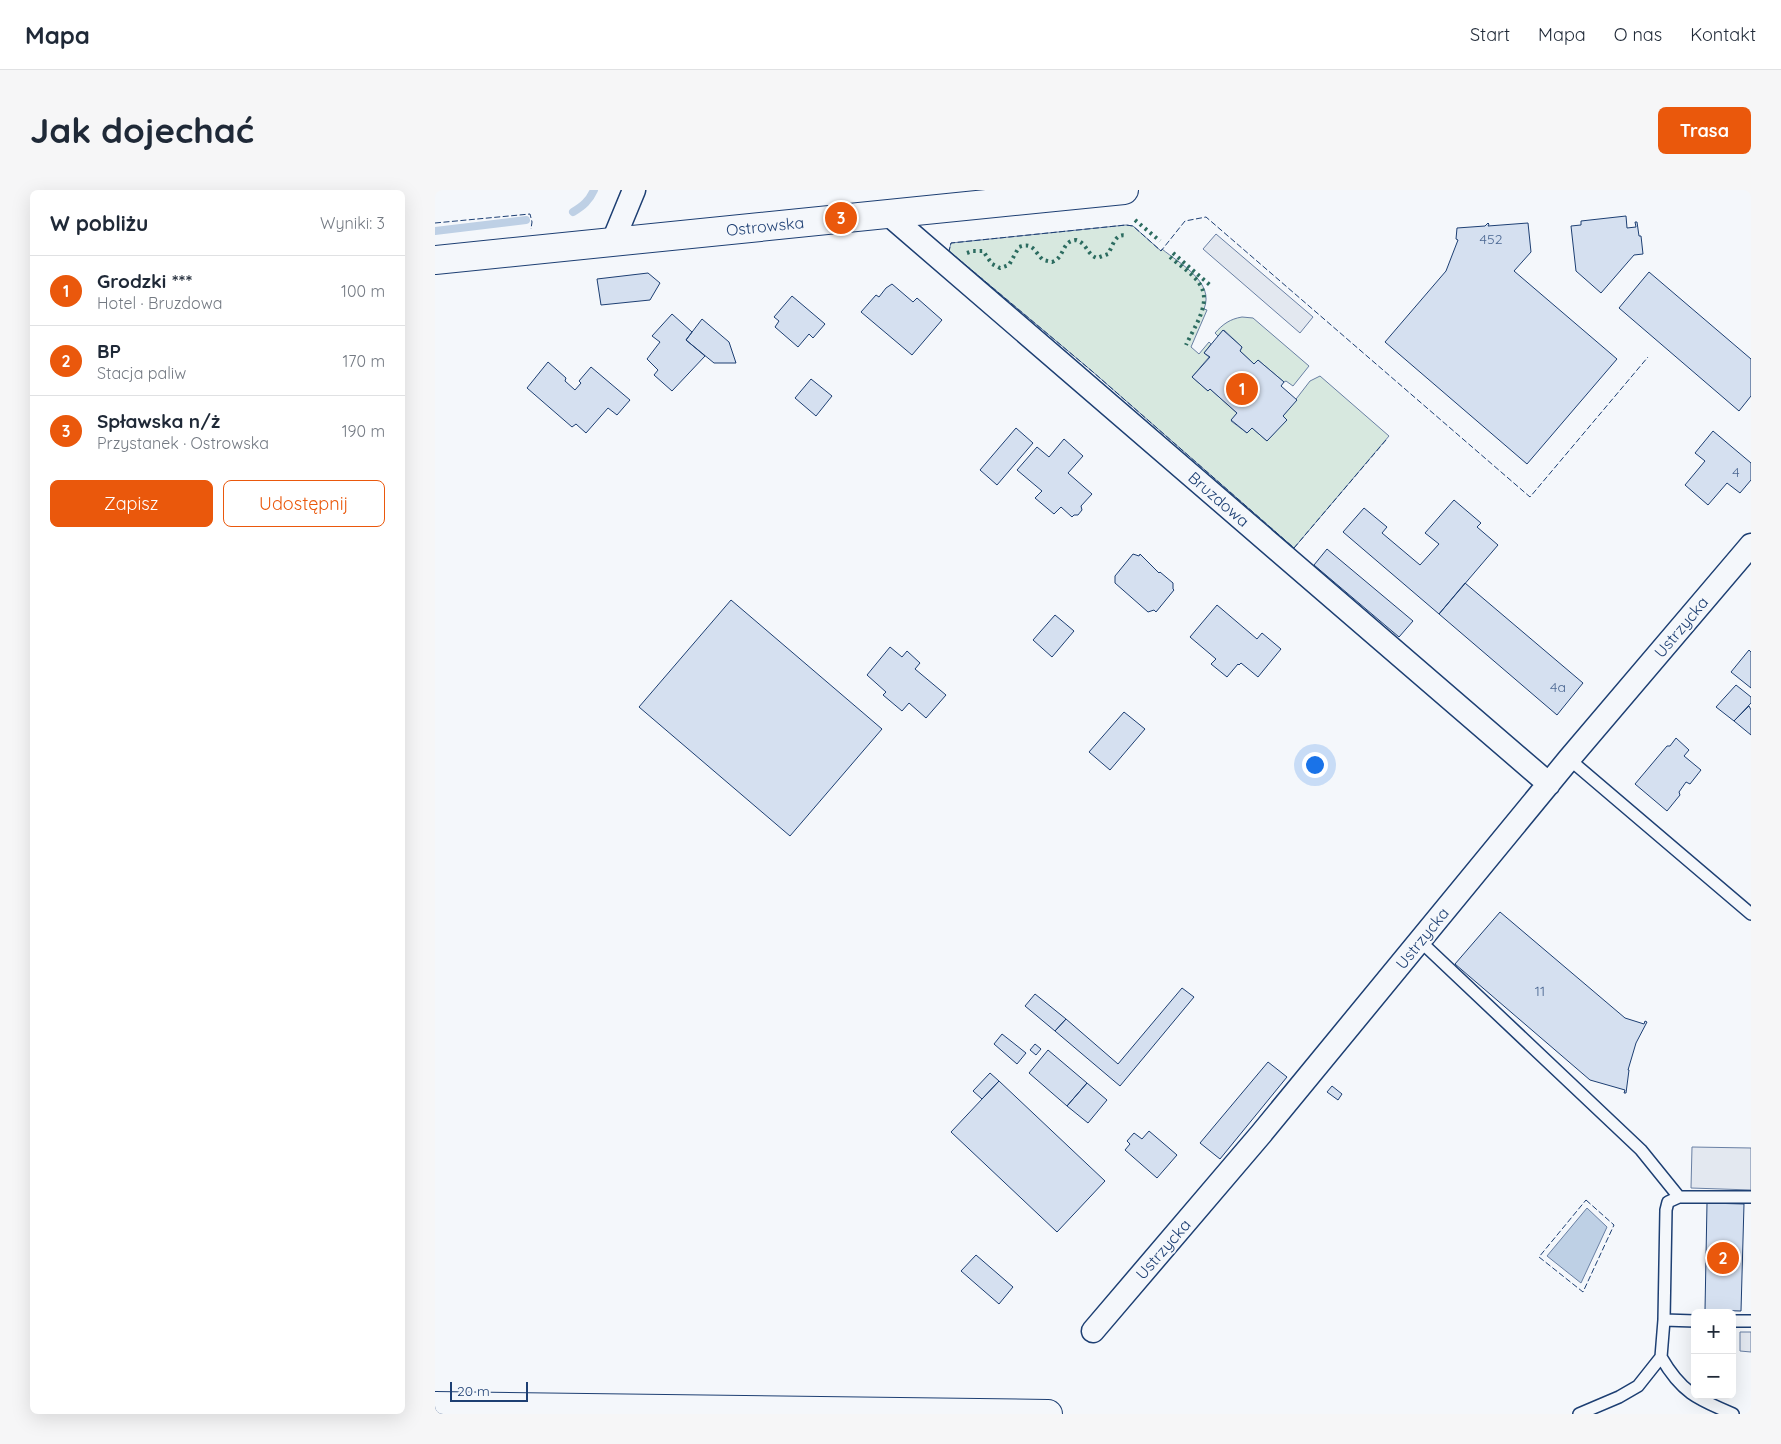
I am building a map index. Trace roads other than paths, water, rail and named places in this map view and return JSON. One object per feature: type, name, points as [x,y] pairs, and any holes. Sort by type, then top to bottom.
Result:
[{"type":"street","points":[[613,241],[634,190]]},
{"type":"street","name":"Ostrowska","points":[[435,260],[1124,190]]},
{"type":"street","name":"Bruzdowa","points":[[888,214],[1549,784]]},
{"type":"street","name":"Ustrzycka","points":[[1093,1331],[1261,1134],[1569,759],[1751,545]]},
{"type":"street","points":[[435,1406],[1048,1414]]},
{"type":"lane","points":[[1569,759],[1751,914]]},
{"type":"lane","points":[[1420,941],[1641,1150],[1679,1197]]},
{"type":"lane","points":[[1579,1414],[1619,1397],[1638,1386],[1661,1357],[1664,1320],[1666,1210],[1668,1202],[1679,1197],[1751,1196]]},
{"type":"lane","points":[[1736,1321],[1751,1321],[1751,1311]]},
{"type":"lane","points":[[1664,1320],[1691,1321]]},
{"type":"lane","points":[[1661,1357],[1671,1374],[1688,1392],[1733,1414]]},
{"type":"water","points":[[1587,1208],[1607,1227],[1581,1283],[1547,1256]]},
{"type":"waterway","points":[[573,212],[585,203],[594,190]]},
{"type":"waterway","points":[[435,231],[526,220]]},
{"type":"place","name":"Spławska n/ż","points":[[841,218]]},
{"type":"place","name":"Grodzki ***","points":[[1242,389]]},
{"type":"place","name":"BP","points":[[1723,1258]]}]
